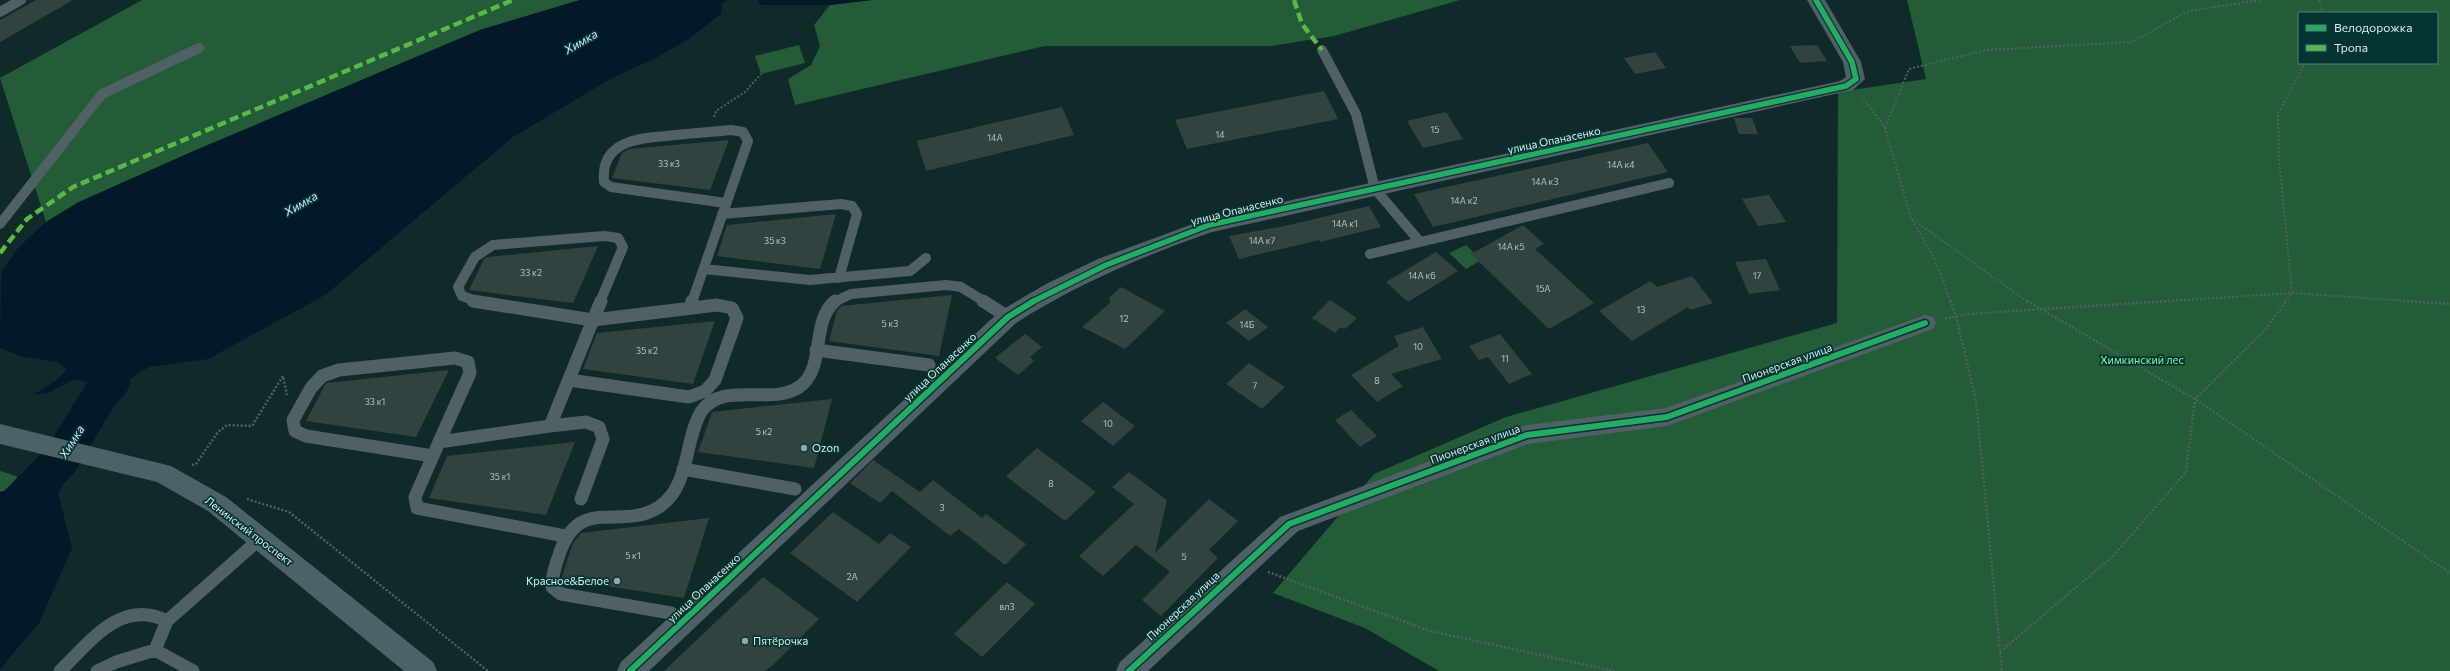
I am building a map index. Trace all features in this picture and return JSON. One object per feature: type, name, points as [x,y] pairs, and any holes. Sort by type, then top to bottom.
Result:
[{"type":"main road","name":"Ленинский проспект","points":[[0,434],[162,473],[217,504],[424,671]]},
{"type":"street","points":[[1816,0],[1852,62],[1856,79],[1852,82]]},
{"type":"street","name":"улица Опанасенко","points":[[630,671],[1008,317],[1030,302],[1089,274],[1181,234],[1209,225],[1846,86],[1852,82]]},
{"type":"street","name":"Пионерская улица","points":[[1135,669],[1244,563],[1289,524],[1527,435],[1667,417],[1925,324]]},
{"type":"lane","points":[[0,12],[20,0]]},
{"type":"lane","points":[[0,224],[102,94],[199,48]]},
{"type":"lane","points":[[1322,50],[1356,114],[1375,189],[1420,242]]},
{"type":"lane","points":[[690,308],[748,141],[744,132],[731,130],[628,141],[612,151],[602,175],[604,182],[611,187],[726,203]]},
{"type":"lane","points":[[1370,254],[1669,182]]},
{"type":"lane","points":[[722,214],[841,204],[852,206],[857,214],[839,278]]},
{"type":"lane","points":[[550,426],[569,380],[593,320],[623,247],[618,238],[604,236],[493,245],[480,250],[471,261],[458,287],[462,296],[472,301],[593,320],[717,305],[732,308],[736,318],[715,380],[705,391],[689,397],[569,380]]},
{"type":"lane","points":[[704,269],[810,280],[910,271],[926,258]]},
{"type":"lane","points":[[684,621],[671,613],[561,594],[552,587],[551,576],[566,536],[575,526],[588,520],[644,515],[663,507],[675,491],[700,414],[710,403],[725,396],[790,391],[803,384],[810,373],[826,309],[837,299],[851,294],[946,285],[961,287],[1008,317]]},
{"type":"lane","points":[[816,350],[929,365]]},
{"type":"lane","points":[[433,456],[306,436],[296,431],[294,420],[311,388],[322,376],[340,370],[455,358],[468,362],[470,373],[415,497],[417,508],[429,512],[566,536]]},
{"type":"lane","points":[[439,442],[586,422],[599,427],[603,439],[580,499]]},
{"type":"lane","points":[[682,469],[795,489]]},
{"type":"lane","points":[[155,650],[167,620],[261,538]]},
{"type":"lane","points":[[60,671],[114,621],[132,613],[148,613],[167,620]]},
{"type":"lane","points":[[97,671],[116,662],[155,650],[192,671]]},
{"type":"path","points":[[1886,128],[1909,69],[1986,50],[2132,42],[2188,11],[2261,0]]},
{"type":"path","points":[[2319,0],[2324,12]]},
{"type":"path","points":[[2000,652],[2112,556],[2186,472],[2195,400],[2265,330],[2292,293],[2278,159],[2278,114],[2304,64]]},
{"type":"path","points":[[731,130],[713,118],[716,110],[745,92],[761,74]]},
{"type":"path","points":[[1852,82],[1886,128],[1911,218],[1934,258],[1956,316],[1976,401],[2002,671]]},
{"type":"path","points":[[1911,218],[2038,309],[2195,400],[2450,573]]},
{"type":"path","points":[[1925,324],[1967,314],[2292,293],[2450,304]]},
{"type":"path","points":[[162,473],[196,464],[218,432],[227,425],[252,426],[282,376],[294,420]]},
{"type":"path","points":[[244,498],[289,512],[488,671]]},
{"type":"path","points":[[1244,563],[1430,631],[1614,671]]},
{"type":"green space","points":[[142,0],[580,0],[480,30],[196,150],[79,202],[46,222],[0,78]]},
{"type":"green space","points":[[872,0],[1460,0],[1334,36],[1271,46],[1045,46],[795,105],[788,79],[811,65],[820,46],[814,25],[830,5]]},
{"type":"green space","name":"Химкинский лес","points":[[1907,0],[2450,0],[2450,671],[1439,671],[1365,628],[1273,593],[1374,474],[1506,417],[1837,323],[1838,92],[1926,79]]},
{"type":"green space","points":[[799,45],[805,63],[761,74],[755,56]]},
{"type":"green space","points":[[1466,245],[1481,260],[1466,269],[1449,253]]},
{"type":"green space","points":[[0,471],[16,476],[22,487],[0,492]]},
{"type":"water","points":[[580,0],[727,0],[722,4],[721,14],[689,39],[654,59],[612,78],[513,137],[325,295],[208,359],[149,367],[128,380],[95,431],[74,424],[89,383],[74,379],[49,393],[34,394],[54,382],[67,370],[58,362],[24,357],[0,348],[1,273],[18,248],[46,222],[79,202],[196,150],[480,30]]},
{"type":"water","points":[[757,0],[872,0],[830,5],[761,5]]},
{"type":"water","points":[[49,457],[74,464],[58,493],[72,548],[39,623],[0,669],[0,492],[22,487]]},
{"type":"building","points":[[36,0],[73,0],[0,42],[0,20]]},
{"type":"building","points":[[1817,45],[1827,61],[1800,63],[1790,46]]},
{"type":"building","points":[[1655,52],[1666,68],[1635,74],[1624,58]]},
{"type":"building","points":[[1324,91],[1338,119],[1187,149],[1175,120]]},
{"type":"building","points":[[1062,107],[1074,135],[926,171],[917,141]]},
{"type":"building","points":[[1446,112],[1463,139],[1423,148],[1407,121]]},
{"type":"building","points":[[1734,118],[1752,118],[1758,134],[1739,134]]},
{"type":"building","points":[[729,140],[710,190],[612,178],[622,153],[629,149]]},
{"type":"building","points":[[1648,143],[1668,172],[1433,227],[1414,194]]},
{"type":"building","points":[[1769,195],[1786,222],[1758,226],[1742,199]]},
{"type":"building","points":[[1369,206],[1381,227],[1320,242],[1319,240],[1239,259],[1229,236],[1285,226]]},
{"type":"building","points":[[836,214],[820,269],[717,256],[727,225]]},
{"type":"building","points":[[1523,225],[1544,244],[1535,249],[1594,303],[1549,329],[1471,254]]},
{"type":"building","points":[[598,246],[573,303],[469,290],[484,259],[488,257]]},
{"type":"building","points":[[1436,252],[1458,271],[1408,302],[1386,282]]},
{"type":"building","points":[[1766,259],[1780,290],[1749,294],[1735,262]]},
{"type":"building","points":[[1692,276],[1713,303],[1690,310],[1688,307],[1632,341],[1599,311],[1650,281],[1657,287]]},
{"type":"building","points":[[1121,287],[1165,311],[1125,349],[1082,327],[1110,303],[1109,298]]},
{"type":"building","points":[[952,295],[939,356],[829,341],[837,311],[841,306]]},
{"type":"building","points":[[1330,300],[1357,318],[1345,329],[1341,327],[1335,333],[1312,318]]},
{"type":"building","points":[[1245,309],[1268,327],[1249,341],[1226,323]]},
{"type":"building","points":[[715,321],[693,384],[583,369],[597,333]]},
{"type":"building","points":[[1423,327],[1442,359],[1391,374],[1403,386],[1377,402],[1351,375],[1399,346],[1394,336]]},
{"type":"building","points":[[1025,334],[1042,347],[1030,357],[1034,361],[1018,375],[995,358]]},
{"type":"building","points":[[1500,334],[1532,374],[1509,384],[1488,357],[1479,360],[1469,346]]},
{"type":"building","points":[[1249,363],[1285,387],[1262,409],[1226,384]]},
{"type":"building","points":[[449,370],[416,437],[306,421],[326,383]]},
{"type":"building","points":[[832,399],[814,468],[698,452],[712,412]]},
{"type":"building","points":[[1103,402],[1135,426],[1113,446],[1081,421]]},
{"type":"building","points":[[1351,410],[1377,436],[1360,447],[1335,420]]},
{"type":"building","points":[[575,442],[546,515],[429,498],[447,456]]},
{"type":"building","points":[[1037,448],[1096,492],[1065,521],[1006,476]]},
{"type":"building","points":[[873,460],[920,492],[933,480],[982,518],[986,514],[1026,544],[1005,565],[959,529],[950,536],[892,491],[880,503],[850,483]]},
{"type":"building","points":[[1129,472],[1167,500],[1155,553],[1209,499],[1238,521],[1209,550],[1218,558],[1161,616],[1142,600],[1170,572],[1136,545],[1103,576],[1079,556],[1134,504],[1112,487]]},
{"type":"building","points":[[833,512],[879,544],[890,533],[911,547],[857,602],[790,553]]},
{"type":"building","points":[[709,518],[684,598],[561,579],[573,543],[581,533]]},
{"type":"building","name":"Пятёрочка","points":[[763,577],[819,619],[774,664],[765,671],[664,671]]},
{"type":"building","points":[[1007,582],[1035,604],[982,657],[954,634]]},
{"type":"waterway","name":"Химка","points":[[0,523],[61,460],[100,395],[111,383]]},
{"type":"marked path","points":[[0,253],[27,219],[73,187],[513,0]]},
{"type":"marked path","points":[[1294,0],[1302,24],[1322,50]]},
{"type":"cycle path","points":[[630,671],[1008,317],[1030,303],[1079,277],[1106,265],[1159,243],[1209,225],[1846,86],[1856,79],[1852,62],[1816,0]]},
{"type":"cycle path","points":[[1129,671],[1255,553],[1289,524],[1527,435],[1667,417],[1925,323]]},
{"type":"place","name":"Ozon","points":[[804,448]]},
{"type":"place","name":"Красное&Белое","points":[[617,581]]},
{"type":"place","name":"Пятёрочка","points":[[745,641]]}]
